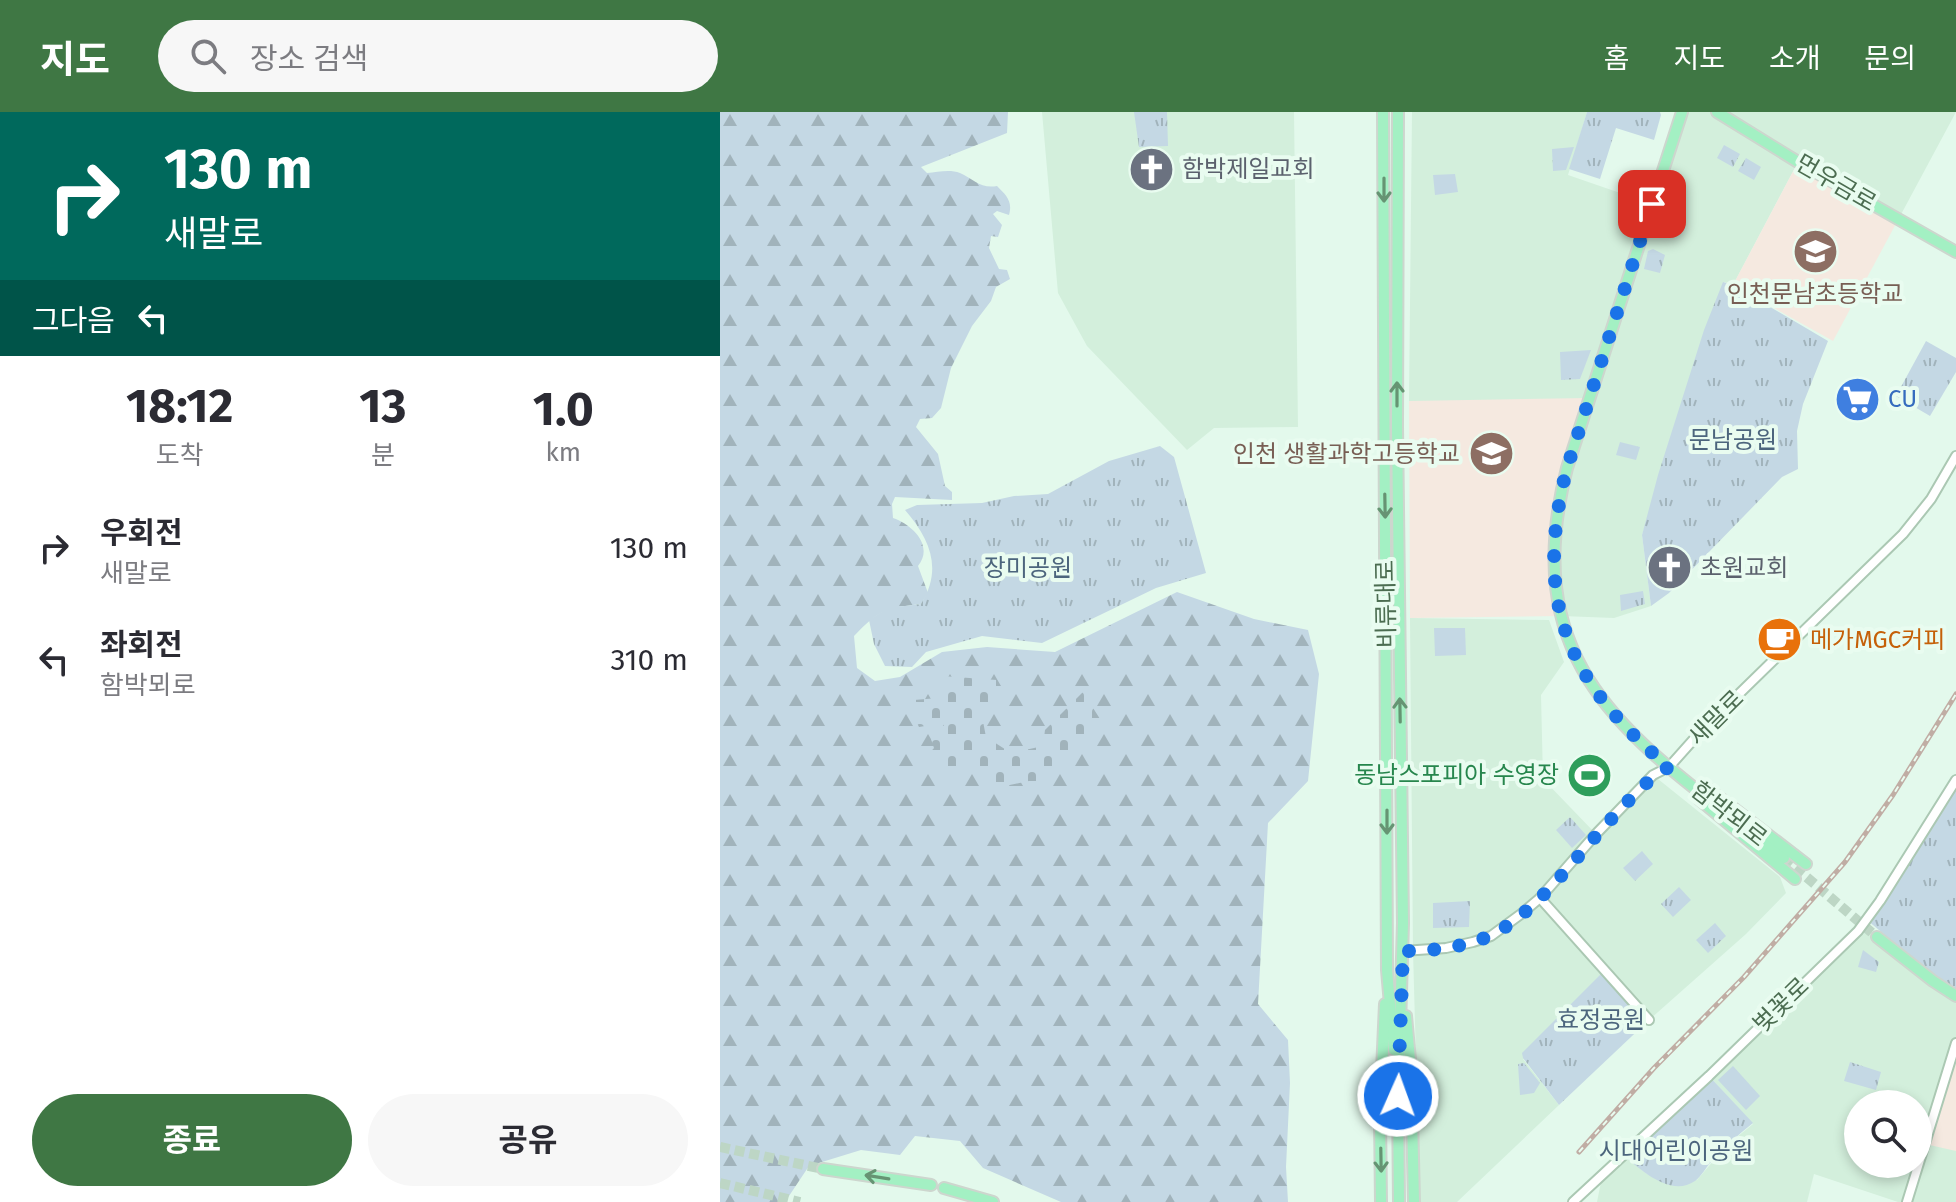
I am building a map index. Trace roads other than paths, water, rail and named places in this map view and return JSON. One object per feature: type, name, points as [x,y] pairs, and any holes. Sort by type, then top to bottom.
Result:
[{"type":"main road","name":"비류대로","points":[[1383,112],[1387,970],[1398,1096]]},
{"type":"main road","name":"비류대로","points":[[1398,112],[1397,426],[1403,951],[1398,1096],[1399,1202]]},
{"type":"main road","name":"함박뫼로","points":[[1682,112],[1567,468],[1557,507],[1553,541],[1557,595],[1573,653],[1588,682],[1626,730],[1784,858]]},
{"type":"main road","name":"먼우금로","points":[[1717,112],[1956,252]]},
{"type":"main road","points":[[1669,767],[1686,771],[1806,864]]},
{"type":"main road","points":[[1669,767],[1678,781],[1795,879]]},
{"type":"main road","points":[[1877,937],[1956,996]]},
{"type":"main road","points":[[1381,1202],[1380,1116],[1387,970]]},
{"type":"main road","points":[[1403,973],[1411,1071],[1414,1202]]},
{"type":"main road","points":[[823,1169],[931,1185]]},
{"type":"main road","points":[[944,1188],[993,1202]]},
{"type":"street","name":"새말로","points":[[1403,951],[1446,948],[1491,936],[1540,898],[1643,785],[1653,775],[1669,767],[1702,730],[1903,534],[1931,499],[1956,456]]},
{"type":"street","name":"벚꽃로","points":[[1573,1202],[1709,1076],[1858,931],[1956,780]]},
{"type":"street","points":[[1540,898],[1649,1020]]},
{"type":"street","points":[[1907,1202],[1956,1043]]},
{"type":"tunnel","points":[[1784,858],[1877,937]]},
{"type":"tunnel","points":[[720,1147],[823,1169]]},
{"type":"tunnel","points":[[720,1183],[800,1202]]},
{"type":"railway","points":[[1579,1152],[1654,1068],[1744,977],[1845,862],[1893,795],[1956,694]]},
{"type":"place","name":"함박제일교회","points":[[1151,169]]},
{"type":"place","name":"인천문남초등학교","points":[[1815,252]]},
{"type":"place","name":"CU","points":[[1857,399]]},
{"type":"place","name":"인천 생활과학고등학교","points":[[1491,454]]},
{"type":"place","name":"초원교회","points":[[1669,568]]},
{"type":"place","name":"메가MGC커피","points":[[1779,640]]},
{"type":"place","name":"동남스포피아 수영장","points":[[1590,775]]},
{"type":"park label","name":"문남공원","points":[[1733,440]]},
{"type":"park label","name":"장미공원","points":[[1028,568]]},
{"type":"park label","name":"효정공원","points":[[1601,1020]]},
{"type":"park label","name":"시대어린이공원","points":[[1676,1151]]}]
